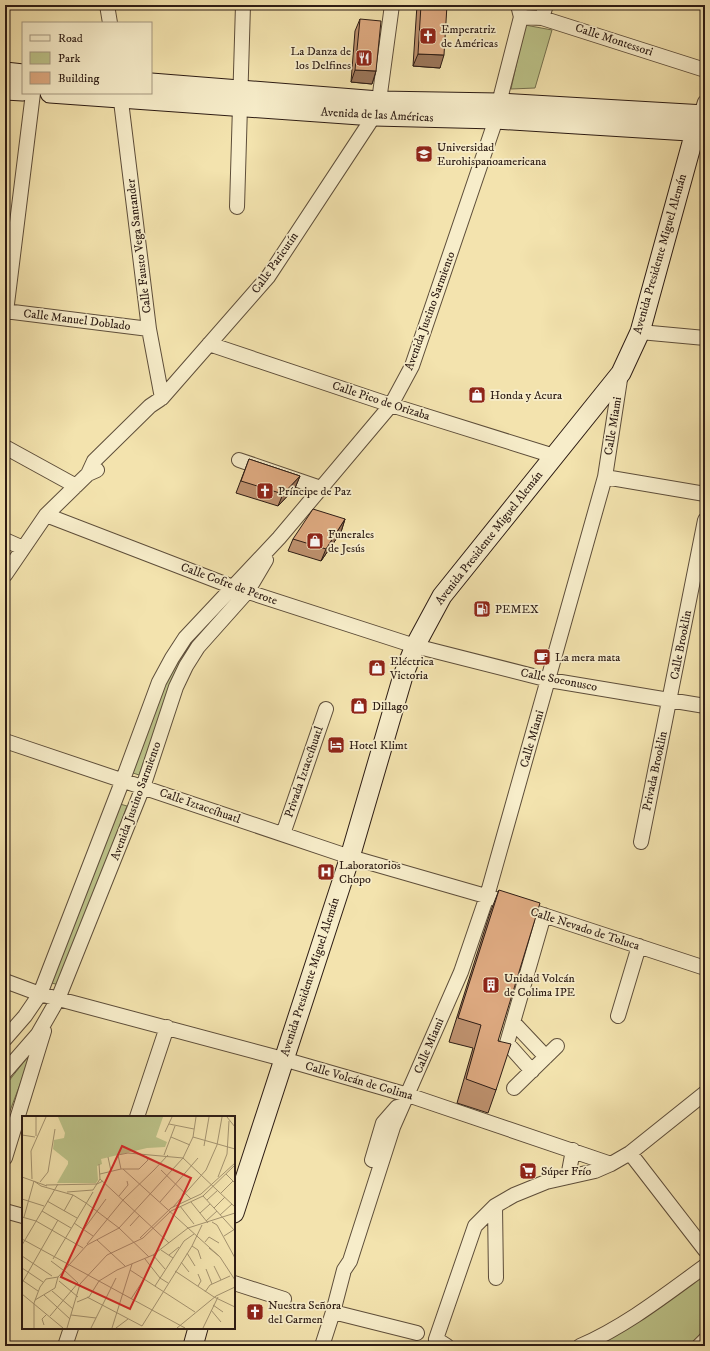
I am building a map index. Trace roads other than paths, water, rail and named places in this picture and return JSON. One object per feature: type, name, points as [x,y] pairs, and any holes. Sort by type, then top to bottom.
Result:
[{"type":"main road","points":[[5,72],[22,74]]},
{"type":"main road","name":"Avenida de las Américas","points":[[152,84],[241,98]]},
{"type":"main road","points":[[5,90],[22,91]]},
{"type":"main road","name":"Avenida de las Américas","points":[[85,94],[241,98],[376,108],[702,119]]},
{"type":"main road","name":"Avenida Presidente Miguel Alemán","points":[[235,1210],[350,857],[403,676],[415,646],[427,620],[442,596],[621,373],[640,332],[702,119]]},
{"type":"main road","points":[[193,1346],[198,1329]]},
{"type":"street","points":[[107,5],[110,22]]},
{"type":"street","points":[[237,207],[243,5]]},
{"type":"street","points":[[376,108],[392,5]]},
{"type":"street","name":"Calle Montessori","points":[[520,11],[544,11],[705,70]]},
{"type":"street","name":"Avenida Justino Sarmiento","points":[[5,1039],[25,1016],[40,994],[159,682],[172,658],[185,638],[279,538],[392,404],[412,366],[497,111],[520,11]]},
{"type":"street","points":[[5,312],[33,94]]},
{"type":"street","name":"Calle Fausto Vega Santander","points":[[120,95],[149,329],[162,398]]},
{"type":"street","name":"Calle Paricutín","points":[[5,575],[46,515],[88,474],[102,467],[157,410],[162,398],[268,278],[376,108]]},
{"type":"street","name":"Calle Manuel Doblado","points":[[5,312],[149,329]]},
{"type":"street","points":[[640,332],[705,338]]},
{"type":"street","name":"Calle Pico de Orizaba","points":[[209,344],[554,456]]},
{"type":"street","name":"Calle Miami","points":[[322,1346],[344,1270],[350,1261],[393,1127],[461,972],[487,896],[605,477],[621,373]]},
{"type":"street","points":[[5,447],[76,486]]},
{"type":"street","points":[[240,460],[321,488]]},
{"type":"street","points":[[605,477],[705,494]]},
{"type":"street","name":"Calle Cofre de Perote","points":[[46,515],[247,592],[415,646]]},
{"type":"street","name":"Calle Brooklin","points":[[670,700],[705,520]]},
{"type":"street","name":"Avenida Justino Sarmiento","points":[[5,1072],[38,1034],[48,1019],[58,999],[144,788],[176,687],[186,666],[198,647],[247,592],[279,538]]},
{"type":"street","points":[[5,540],[23,548]]},
{"type":"street","name":"Calle Soconusco","points":[[415,646],[549,680],[705,706]]},
{"type":"street","name":"Privada Brooklin","points":[[641,842],[670,700]]},
{"type":"street","name":"Privada Iztaccíhuatl","points":[[283,834],[326,709]]},
{"type":"street","name":"Calle Iztaccíhuatl","points":[[5,741],[122,782],[350,857]]},
{"type":"street","name":"Calle Nevado de Toluca","points":[[350,857],[487,896],[705,968]]},
{"type":"street","points":[[532,1071],[507,1043],[544,915]]},
{"type":"street","points":[[618,1016],[638,946]]},
{"type":"street","name":"Calle Volcán de Colima","points":[[5,981],[40,994],[167,1027],[408,1095],[611,1164]]},
{"type":"street","points":[[5,1158],[48,1019]]},
{"type":"street","points":[[513,1022],[546,1057]]},
{"type":"street","points":[[138,1116],[167,1027]]},
{"type":"street","points":[[514,1088],[557,1046]]},
{"type":"street","points":[[442,1342],[475,1226],[495,1206],[514,1195],[546,1182],[595,1171],[611,1164],[630,1153],[705,1093]]},
{"type":"street","points":[[568,1177],[573,1150]]},
{"type":"street","points":[[630,1153],[705,1250]]},
{"type":"street","points":[[495,1206],[496,1278]]},
{"type":"street","points":[[5,1211],[22,1216]]},
{"type":"street","points":[[580,1346],[596,1339],[635,1317],[705,1266]]},
{"type":"street","points":[[235,1283],[284,1299]]},
{"type":"street","points":[[333,1312],[417,1333]]},
{"type":"street","points":[[65,1346],[71,1329]]},
{"type":"lane","points":[[694,1346],[705,1335]]},
{"type":"place","name":"Emperatriz de Américas","points":[[428,36]]},
{"type":"place","name":"La Danza de los Delfines","points":[[364,58]]},
{"type":"place","name":"Universidad Eurohispanoamericana","points":[[424,154]]},
{"type":"place","name":"Honda y Acura","points":[[477,395]]},
{"type":"place","name":"Príncipe de Paz","points":[[265,491]]},
{"type":"place","name":"Funerales de Jesús","points":[[315,541]]},
{"type":"place","name":"PEMEX","points":[[482,609]]},
{"type":"place","name":"La mera mata","points":[[542,657]]},
{"type":"place","name":"Eléctrica Victoria","points":[[377,668]]},
{"type":"place","name":"Dillago","points":[[359,706]]},
{"type":"place","name":"Hotel Klimt","points":[[336,745]]},
{"type":"place","name":"Laboratorios Chopo","points":[[326,872]]},
{"type":"place","name":"Unidad Volcán de Colima IPE","points":[[491,985]]},
{"type":"place","name":"Súper Frío","points":[[528,1171]]},
{"type":"place","name":"Nuestra Señora del Carmen","points":[[255,1312]]}]
